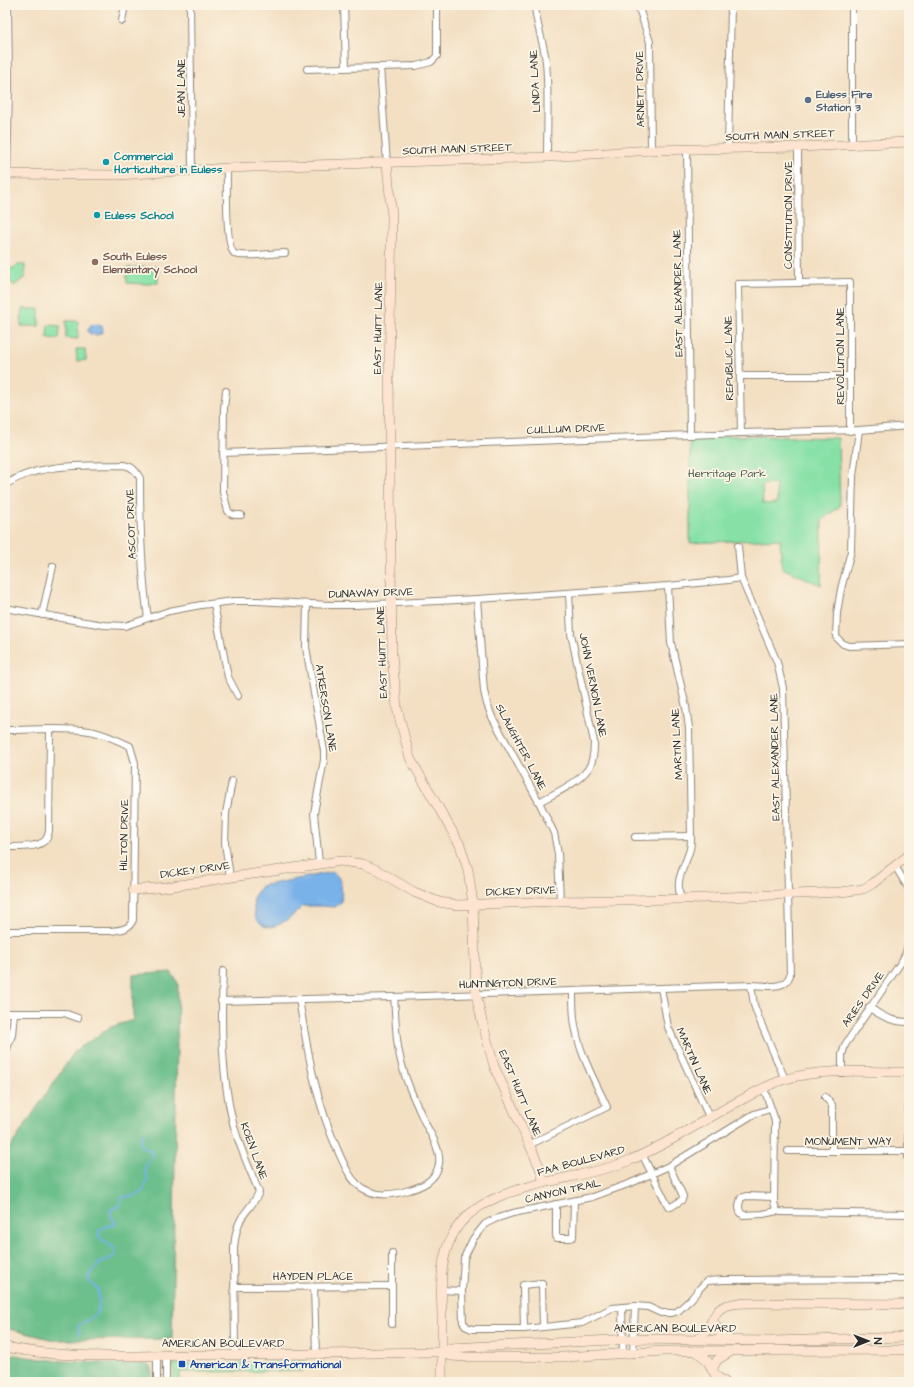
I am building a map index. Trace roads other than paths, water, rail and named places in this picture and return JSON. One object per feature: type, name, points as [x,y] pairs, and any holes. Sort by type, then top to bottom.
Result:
[{"type":"street","points":[[6,174],[8,5]]},
{"type":"street","points":[[122,21],[125,5]]},
{"type":"street","name":"JEAN LANE","points":[[190,5],[192,170]]},
{"type":"street","points":[[344,5],[346,68]]},
{"type":"street","points":[[306,69],[425,65],[437,56],[437,5]]},
{"type":"street","name":"LINDA LANE","points":[[535,5],[537,26],[544,48],[546,61],[547,157]]},
{"type":"street","name":"ARNETT DRIVE","points":[[638,5],[650,42],[651,150]]},
{"type":"street","points":[[728,148],[731,5]]},
{"type":"street","points":[[852,5],[852,145]]},
{"type":"street","points":[[380,67],[387,164]]},
{"type":"street","name":"SOUTH MAIN STREET","points":[[6,174],[118,175],[227,168],[387,164],[547,157],[651,150],[798,147],[909,142]]},
{"type":"street","name":"CONSTITUTION DRIVE","points":[[798,147],[799,283]]},
{"type":"street","name":"EAST ALEXANDER LANE","points":[[686,150],[690,435]]},
{"type":"street","name":"EAST HUITT LANE","points":[[387,164],[392,216],[389,381],[392,655],[397,708],[410,758],[430,790],[460,845],[468,870],[473,904],[476,994],[494,1066],[540,1168],[544,1183]]},
{"type":"street","points":[[227,168],[228,237],[233,252],[236,254],[249,255],[285,253]]},
{"type":"street","name":"REVOLUTION LANE","points":[[799,283],[850,282],[850,431]]},
{"type":"street","name":"REPUBLIC LANE","points":[[741,433],[738,284],[799,283]]},
{"type":"street","points":[[740,376],[850,376]]},
{"type":"street","points":[[226,391],[224,408],[223,492],[230,514],[236,516],[241,515]]},
{"type":"street","name":"CULLUM DRIVE","points":[[223,453],[741,433],[850,431],[909,426]]},
{"type":"street","points":[[859,430],[852,476],[851,551],[841,589],[837,614],[836,637],[843,644],[849,646],[909,644]]},
{"type":"street","name":"ASCOT DRIVE","points":[[5,485],[21,476],[42,470],[68,467],[124,465],[130,466],[135,470],[140,478],[141,542],[144,592],[148,618]]},
{"type":"street","name":"EAST ALEXANDER LANE","points":[[738,546],[741,578],[775,655],[783,688],[790,976]]},
{"type":"street","points":[[42,615],[53,566]]},
{"type":"street","name":"DUNAWAY DRIVE","points":[[5,608],[104,625],[125,626],[169,611],[214,604],[257,600],[307,604],[392,604],[668,586],[741,578]]},
{"type":"street","name":"MARTIN LANE","points":[[668,586],[672,643],[689,728],[691,836],[690,849],[680,872],[678,885],[681,899]]},
{"type":"street","name":"JOHN VERNON LANE","points":[[539,802],[572,783],[584,773],[589,768],[594,751],[594,742],[572,634],[569,593]]},
{"type":"street","name":"SLAUGHTER LANE","points":[[477,599],[484,691],[487,704],[554,833],[557,845],[560,901]]},
{"type":"street","points":[[214,604],[228,677],[238,696]]},
{"type":"street","name":"ATKERSON LANE","points":[[307,604],[306,647],[324,751],[314,813],[319,863]]},
{"type":"street","points":[[5,730],[50,730],[49,831],[47,839],[38,845],[5,847]]},
{"type":"street","name":"HILTON DRIVE","points":[[5,931],[110,931],[124,929],[131,925],[133,920],[136,763],[130,746],[90,731],[50,730]]},
{"type":"street","points":[[230,877],[225,843],[226,813],[232,781]]},
{"type":"street","points":[[635,836],[691,836]]},
{"type":"street","name":"DICKEY DRIVE","points":[[133,890],[166,887],[340,861],[363,864],[375,869],[414,892],[439,902],[456,905],[560,901],[681,899],[841,892],[863,889],[872,884],[909,855]]},
{"type":"street","points":[[895,866],[909,889]]},
{"type":"street","name":"ARIES DRIVE","points":[[842,1073],[842,1055],[845,1045],[902,961],[906,953],[909,939]]},
{"type":"street","name":"KOEN LANE","points":[[223,971],[222,1000],[224,1071],[233,1124],[258,1192],[255,1202],[241,1220],[236,1232],[234,1248],[235,1355]]},
{"type":"street","name":"HUNTINGTON DRIVE","points":[[222,1000],[394,997],[782,985],[786,983],[790,976]]},
{"type":"street","points":[[751,985],[754,1005],[759,1019],[785,1079]]},
{"type":"street","name":"MARTIN LANE","points":[[661,988],[668,1028],[708,1117]]},
{"type":"street","points":[[529,1145],[607,1107],[578,1040],[574,1019],[573,991]]},
{"type":"street","points":[[298,999],[315,1088],[328,1127],[343,1164],[353,1180],[363,1188],[375,1194],[384,1196],[412,1190],[430,1182],[436,1174],[439,1164],[439,1156],[435,1143],[413,1098],[399,1056],[394,997]]},
{"type":"street","points":[[870,1007],[878,1014],[892,1020],[909,1022]]},
{"type":"street","points":[[5,1013],[64,1013],[78,1018]]},
{"type":"street","points":[[5,1054],[12,1035],[14,1014]]},
{"type":"street","name":"FAA BOULEVARD","points":[[442,1382],[442,1264],[448,1244],[455,1230],[463,1220],[477,1208],[502,1196],[544,1183],[611,1167],[628,1161],[670,1140],[708,1117],[764,1088],[785,1079],[829,1073],[909,1072]]},
{"type":"street","name":"MONUMENT WAY","points":[[788,1151],[832,1150],[908,1154],[909,1072]]},
{"type":"street","points":[[764,1088],[770,1109],[773,1112],[774,1203],[777,1210]]},
{"type":"street","points":[[825,1097],[832,1105],[832,1150]]},
{"type":"street","name":"CANYON TRAIL","points":[[635,1306],[612,1308],[582,1323],[543,1328],[472,1329],[467,1327],[463,1322],[462,1291],[464,1258],[473,1239],[485,1224],[495,1219],[513,1213],[592,1197],[631,1183],[669,1166],[754,1114],[770,1109]]},
{"type":"street","points":[[642,1154],[668,1206],[671,1207],[682,1200],[683,1196],[669,1166]]},
{"type":"street","points":[[774,1197],[746,1196],[741,1198],[738,1206],[740,1213],[743,1215],[763,1214],[777,1210],[780,1212],[909,1214]]},
{"type":"street","points":[[556,1204],[556,1236],[557,1238],[571,1238],[573,1237],[574,1201]]},
{"type":"street","points":[[392,1253],[392,1324]]},
{"type":"street","points":[[633,1354],[635,1306],[648,1307],[661,1313],[672,1313],[678,1311],[707,1282],[724,1280],[909,1279]]},
{"type":"street","points":[[524,1329],[523,1284],[542,1283],[543,1328]]},
{"type":"street","name":"HAYDEN PLACE","points":[[234,1287],[391,1286]]},
{"type":"street","points":[[314,1287],[316,1354]]},
{"type":"street","points":[[441,1290],[462,1291]]},
{"type":"street","points":[[697,1339],[707,1332],[717,1311],[733,1304],[909,1304]]},
{"type":"street","points":[[622,1307],[623,1354]]},
{"type":"street","points":[[713,1321],[720,1333],[730,1340]]},
{"type":"street","name":"AMERICAN BOULEVARD","points":[[5,1346],[31,1352],[51,1354],[161,1356],[442,1352],[451,1348],[623,1340],[697,1339],[773,1341],[909,1337]]},
{"type":"street","name":"AMERICAN BOULEVARD","points":[[442,1352],[451,1356],[465,1357],[564,1357],[664,1351],[909,1350]]},
{"type":"street","points":[[696,1351],[707,1360],[716,1376],[725,1382]]},
{"type":"street","points":[[712,1370],[717,1360],[733,1351]]},
{"type":"street","points":[[157,1382],[161,1356]]},
{"type":"street","points":[[161,1356],[166,1382]]},
{"type":"water","points":[[96,324],[102,326],[103,332],[96,335],[88,332],[92,325]]},
{"type":"water","points":[[333,872],[339,878],[342,890],[341,902],[334,907],[303,906],[285,921],[269,927],[264,926],[255,917],[253,898],[261,886]]},
{"type":"waterway","points":[[79,1334],[79,1326],[93,1317],[98,1308],[98,1289],[89,1281],[88,1277],[99,1264],[115,1256],[116,1253],[114,1248],[99,1237],[99,1231],[108,1225],[113,1226],[115,1224],[116,1222],[112,1219],[110,1210],[118,1206],[123,1197],[140,1194],[148,1179],[145,1167],[152,1154],[150,1150],[143,1147],[140,1142],[142,1133]]},
{"type":"waterway","points":[[66,1382],[67,1376]]},
{"type":"place","name":"Euless Fire Station 3","points":[[808,100]]},
{"type":"place","name":"Commercial Horticulture in Euless","points":[[106,162]]},
{"type":"place","name":"Euless School","points":[[97,215]]},
{"type":"place","name":"South Euless Elementary School","points":[[95,262]]},
{"type":"place","name":"American & Transformational","points":[[182,1364]]},
{"type":"park label","name":"Herritage Park","points":[[727,473]]}]
